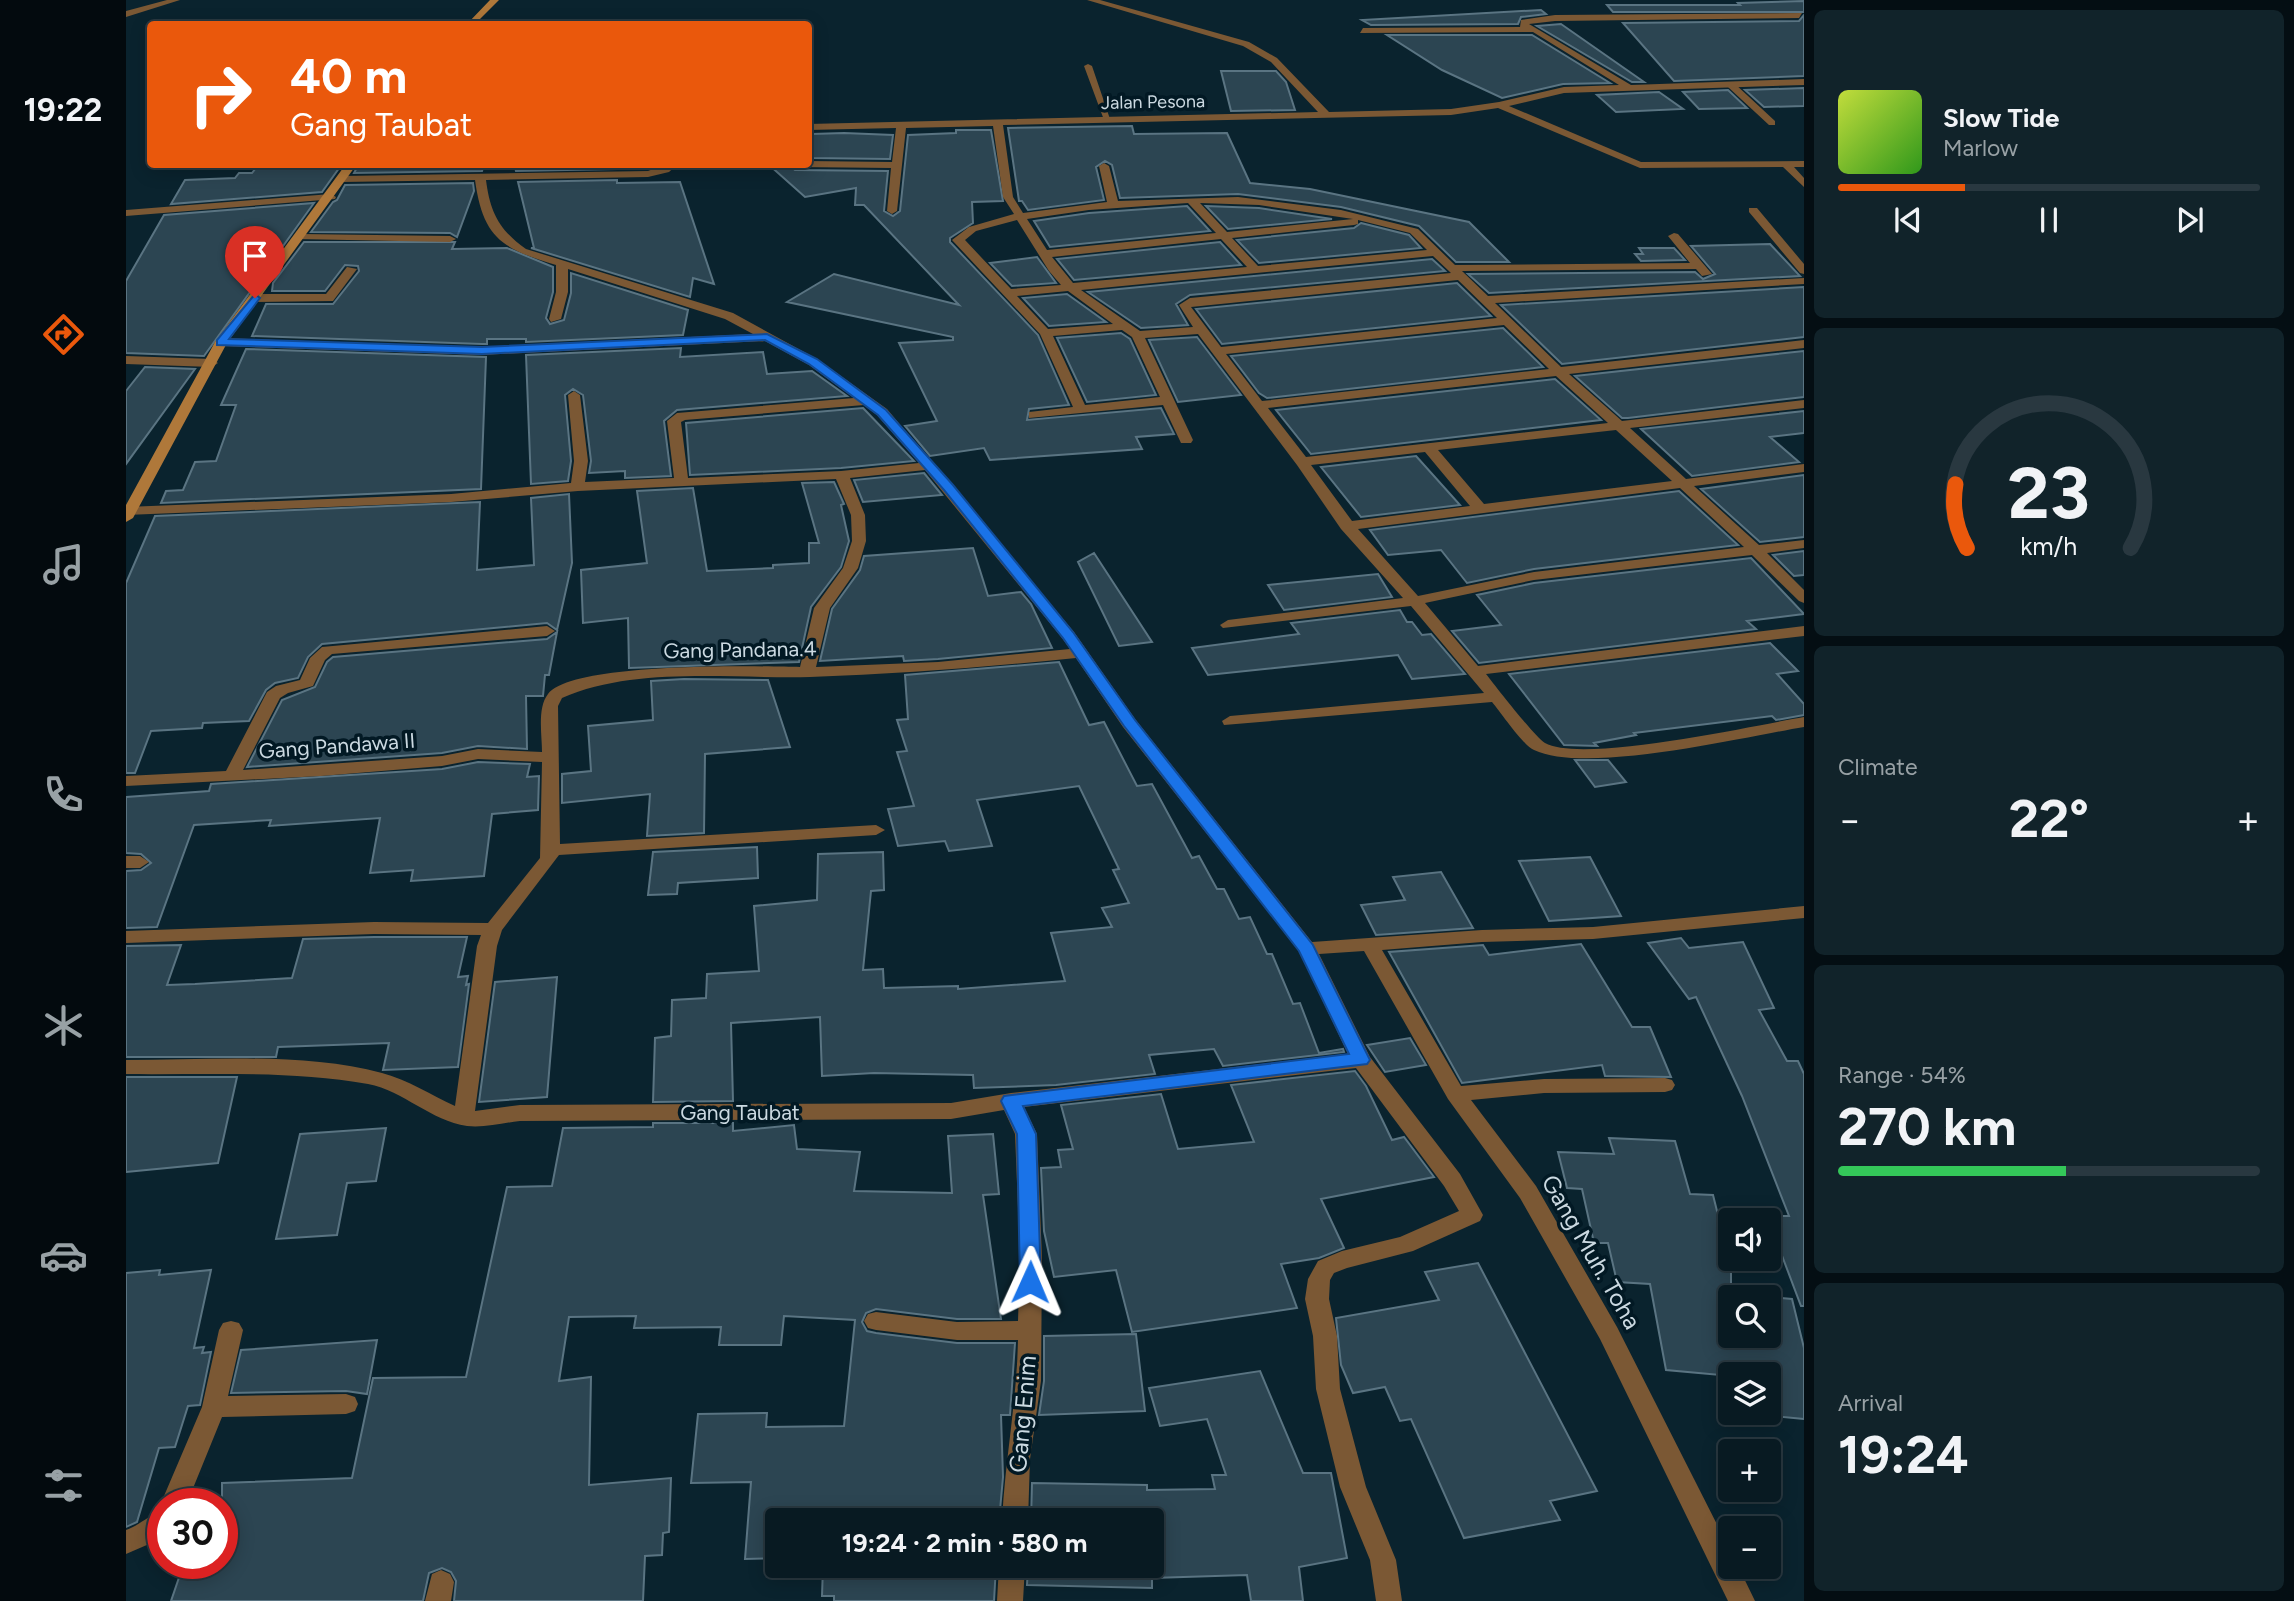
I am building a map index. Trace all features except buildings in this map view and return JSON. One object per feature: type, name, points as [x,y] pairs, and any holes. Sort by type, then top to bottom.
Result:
[{"type":"street","points":[[126,14],[176,0]]},
{"type":"street","points":[[474,21],[495,0]]},
{"type":"street","points":[[1091,0],[1247,44],[1274,60],[1327,116]]},
{"type":"street","points":[[1790,7],[1802,17]]},
{"type":"street","points":[[1525,28],[1524,22],[1530,20],[1555,18],[1802,17]]},
{"type":"street","points":[[1363,31],[1525,28],[1540,32],[1628,87]]},
{"type":"street","name":"Jalan Pesona","points":[[812,127],[1451,111],[1499,105],[1552,92],[1804,82]]},
{"type":"street","points":[[1499,105],[1640,165],[1804,164]]},
{"type":"street","points":[[998,123],[1008,197],[1044,254],[1072,289],[1132,331],[1169,400],[1186,440]]},
{"type":"street","points":[[892,211],[901,126]]},
{"type":"street","points":[[812,164],[898,165]]},
{"type":"street","points":[[1786,164],[1804,184]]},
{"type":"street","points":[[1104,166],[1114,207]]},
{"type":"street","points":[[127,513],[212,363],[221,342],[331,197],[349,168]]},
{"type":"street","points":[[342,178],[491,172],[648,174],[668,168]]},
{"type":"street","points":[[491,172],[485,213],[494,231],[522,251],[716,311],[813,362],[898,429],[1081,653],[1129,723],[1307,949],[1360,1060],[1452,1180],[1472,1215],[1405,1245],[1342,1260],[1326,1267],[1319,1279],[1317,1299],[1325,1336],[1328,1389],[1353,1487],[1383,1560],[1389,1601]]},
{"type":"street","points":[[126,213],[331,197]]},
{"type":"street","points":[[1191,200],[1257,271]]},
{"type":"street","points":[[1081,410],[1045,333],[958,240],[970,227],[1019,214],[1191,200],[1236,200],[1305,207],[1414,231],[1558,371],[1683,483],[1804,598]]},
{"type":"street","points":[[1753,210],[1804,271]]},
{"type":"street","points":[[1044,254],[1371,220]]},
{"type":"street","points":[[1674,236],[1717,286]]},
{"type":"street","points":[[301,237],[450,239]]},
{"type":"street","points":[[1010,293],[1436,252]]},
{"type":"street","points":[[555,319],[562,292],[562,264]]},
{"type":"street","points":[[1450,268],[1699,266]]},
{"type":"street","points":[[255,298],[329,298],[351,268]]},
{"type":"street","points":[[1461,276],[1194,301],[1185,305],[1186,310],[1302,462],[1346,526],[1387,574],[1415,601],[1538,746],[1561,755],[1620,752],[1804,722]]},
{"type":"street","points":[[1487,300],[1804,281]]},
{"type":"street","points":[[1218,351],[1507,321]]},
{"type":"street","points":[[1045,333],[1201,330]]},
{"type":"street","points":[[221,342],[482,351],[767,337]]},
{"type":"street","points":[[1259,405],[1804,344]]},
{"type":"street","points":[[126,360],[212,363]]},
{"type":"street","points":[[574,396],[581,461],[578,487]]},
{"type":"street","points":[[1034,415],[1169,400]]},
{"type":"street","points":[[681,480],[674,421],[682,415],[864,401]]},
{"type":"street","points":[[1302,462],[1804,404]]},
{"type":"street","points":[[1429,448],[1480,509]]},
{"type":"street","points":[[127,513],[451,498],[681,480],[841,475],[927,467]]},
{"type":"street","points":[[1346,526],[1804,468]]},
{"type":"street","points":[[807,672],[822,609],[853,564],[860,535],[860,514],[841,475]]},
{"type":"street","points":[[1228,625],[1415,601],[1534,576],[1756,552],[1804,544]]},
{"type":"street","points":[[231,777],[273,695],[282,689],[307,683],[318,658],[328,650],[547,631]]},
{"type":"street","points":[[1473,671],[1804,631]]},
{"type":"street","name":"Gang Pandana.4","points":[[551,850],[550,706],[555,695],[566,688],[582,683],[688,670],[807,672],[938,667],[1081,653]]},
{"type":"street","points":[[1230,721],[1496,696]]},
{"type":"street","name":"Gang Pandawa II","points":[[126,781],[231,777],[442,761],[478,754],[551,757]]},
{"type":"street","points":[[464,1118],[487,946],[493,929],[549,859],[551,850],[876,830]]},
{"type":"street","points":[[1307,949],[1482,936],[1592,933],[1804,912]]},
{"type":"street","points":[[126,937],[374,928],[493,929]]},
{"type":"street","name":"Gang Muh. Toha","points":[[1362,944],[1455,1094],[1528,1192],[1602,1322],[1742,1601]]},
{"type":"street","name":"Gang Taubat","points":[[126,1067],[225,1068],[368,1076],[401,1084],[439,1107],[464,1118],[621,1112],[951,1111],[1011,1101],[1360,1060]]},
{"type":"street","points":[[1455,1094],[1544,1086],[1665,1085]]},
{"type":"street","name":"Gang Enim","points":[[1011,1101],[1026,1134],[1031,1258],[1029,1381],[1018,1459],[1016,1508]]},
{"type":"street","points":[[876,1321],[957,1331],[1029,1331]]},
{"type":"street","points":[[180,1488],[214,1407],[231,1331]]},
{"type":"street","points":[[214,1407],[346,1404]]},
{"type":"street","points":[[126,1542],[147,1533]]},
{"type":"street","points":[[1010,1601],[1011,1578]]},
{"type":"lane","points":[[1088,66],[1108,120]]},
{"type":"lane","points":[[1731,85],[1772,123]]},
{"type":"route","points":[[255,298],[221,342],[352,344],[482,351],[611,347],[767,337],[813,362],[882,412],[1068,635],[1129,723],[1307,949],[1360,1060],[1011,1101],[1026,1134],[1030,1282]]}]
